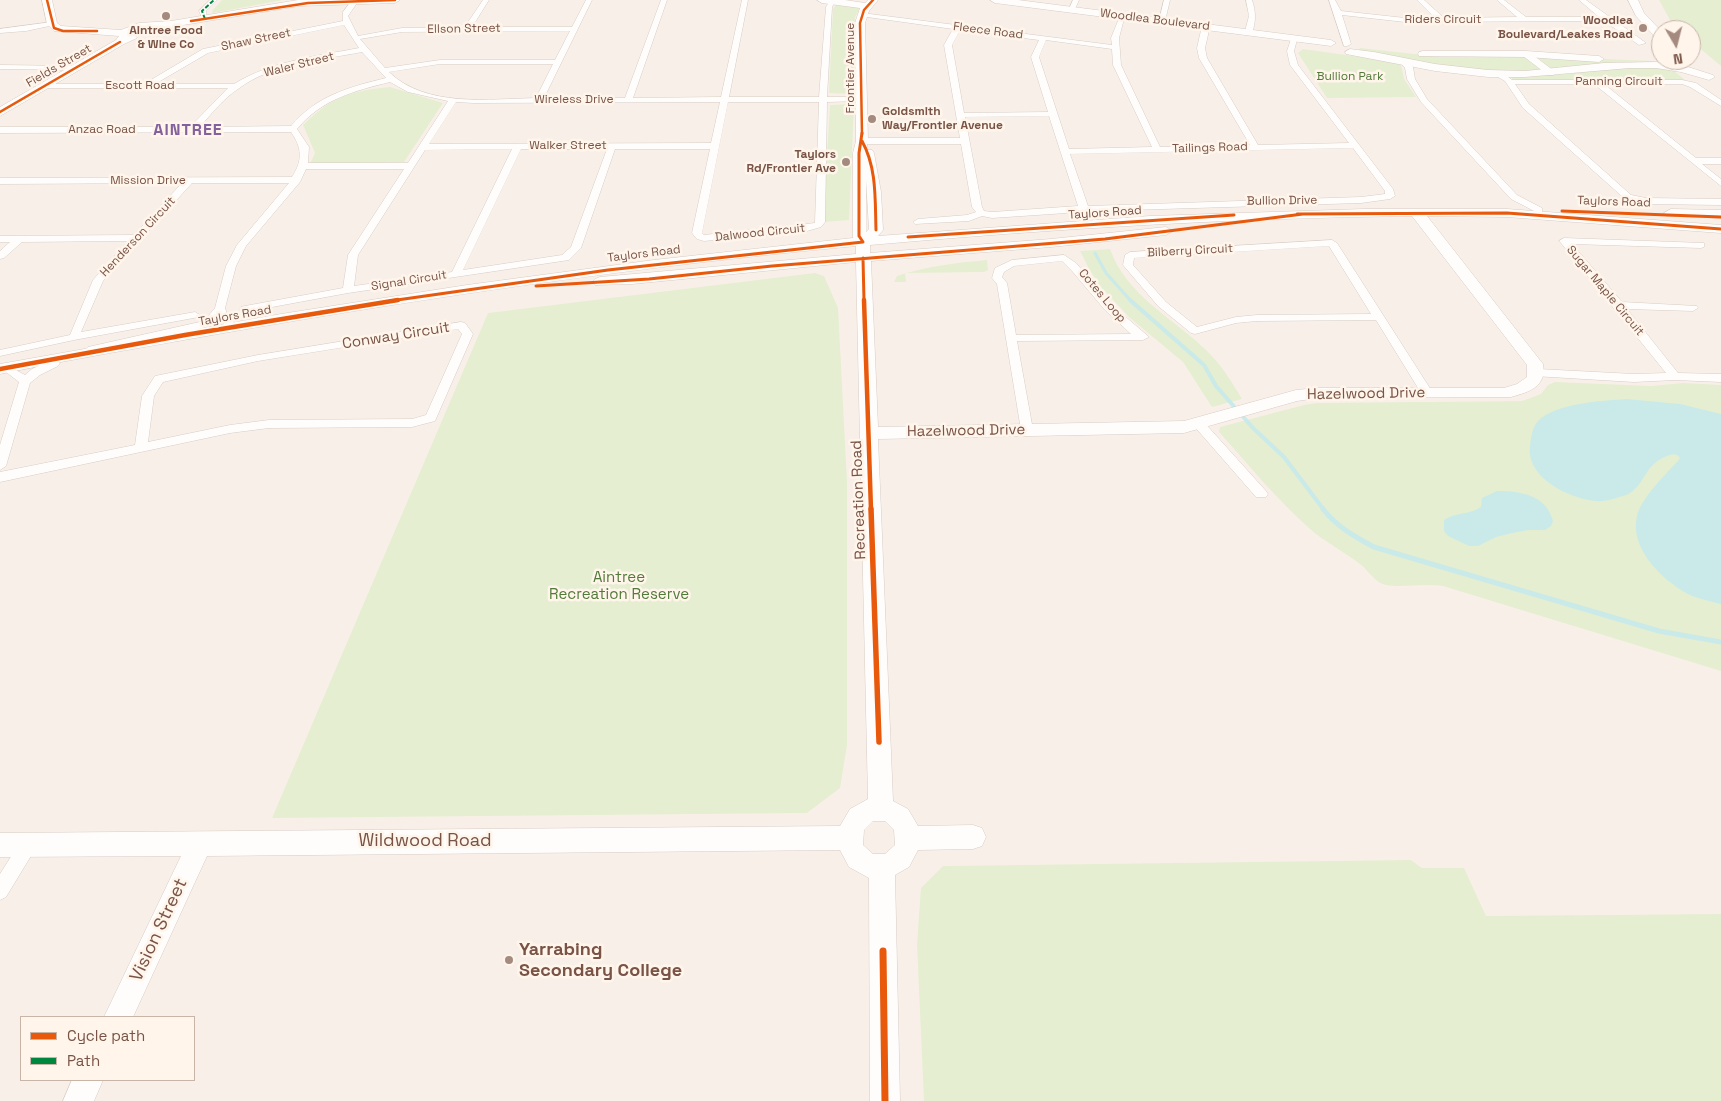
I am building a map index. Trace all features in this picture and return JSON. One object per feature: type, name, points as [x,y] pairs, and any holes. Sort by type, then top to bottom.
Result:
[{"type":"street","points":[[47,0],[52,24],[60,30],[124,34],[171,24],[313,1],[395,0]]},
{"type":"street","points":[[205,19],[202,11],[214,0]]},
{"type":"street","points":[[346,22],[346,11],[355,0]]},
{"type":"street","points":[[467,29],[486,0]]},
{"type":"street","points":[[539,100],[588,0]]},
{"type":"street","points":[[628,100],[664,0]]},
{"type":"street","points":[[714,146],[745,0]]},
{"type":"street","points":[[822,0],[868,7]]},
{"type":"street","name":"Woodlea Boulevard","points":[[995,0],[1074,5],[1124,16],[1341,45],[1441,56],[1526,54],[1651,60]]},
{"type":"street","points":[[1162,21],[1168,0]]},
{"type":"street","points":[[1249,0],[1252,23],[1249,32]]},
{"type":"street","points":[[1332,0],[1339,13],[1341,45]]},
{"type":"street","points":[[1420,0],[1442,20]]},
{"type":"street","points":[[1500,0],[1525,20]]},
{"type":"street","points":[[1582,0],[1642,43]]},
{"type":"street","points":[[1633,0],[1640,14],[1651,26]]},
{"type":"street","points":[[1638,0],[1653,20]]},
{"type":"street","points":[[823,99],[829,7],[833,1]]},
{"type":"street","name":"Fleece Road","points":[[868,7],[958,27],[1114,48]]},
{"type":"street","name":"Frontier Avenue","points":[[862,141],[868,152],[874,192],[876,230],[863,242],[859,236],[858,218],[859,153],[862,141],[860,22],[868,7]]},
{"type":"street","name":"Riders Circuit","points":[[1339,13],[1405,20],[1606,19]]},
{"type":"street","points":[[1124,16],[1115,38],[1114,48],[1118,65],[1157,150]]},
{"type":"street","name":"Wireless Drive","points":[[346,22],[382,71],[400,86],[430,97],[453,100],[861,99]]},
{"type":"street","name":"Shaw Street","points":[[146,86],[190,58],[206,51],[346,22]]},
{"type":"street","points":[[0,31],[52,24]]},
{"type":"street","points":[[1206,26],[1201,48],[1203,58],[1255,147]]},
{"type":"street","points":[[958,27],[948,45],[977,207],[981,213]]},
{"type":"street","name":"Fields Street","points":[[3,108],[75,68],[124,34],[141,35],[150,28]]},
{"type":"street","name":"Ellson Street","points":[[356,38],[402,30],[574,29]]},
{"type":"street","points":[[1043,38],[1035,57],[1084,209]]},
{"type":"street","name":"Bullion Drive","points":[[918,222],[969,218],[981,213],[992,215],[1084,209],[1361,200],[1390,196],[1390,191],[1291,60],[1292,38]]},
{"type":"street","name":"Woodlea Boulevard","points":[[1341,45],[1410,64],[1506,78],[1651,61]]},
{"type":"street","name":"Waler Street","points":[[192,130],[236,86],[250,77],[366,49]]},
{"type":"street","points":[[1526,54],[1551,73]]},
{"type":"street","points":[[382,71],[440,62],[557,62]]},
{"type":"street","points":[[1410,64],[1412,78],[1424,100],[1514,197],[1539,210]]},
{"type":"street","points":[[1701,66],[1721,78]]},
{"type":"street","points":[[0,67],[75,68]]},
{"type":"street","points":[[1701,69],[1721,87]]},
{"type":"street","name":"Woodlea Boulevard","points":[[1690,70],[1709,77]]},
{"type":"street","points":[[1506,78],[1526,106],[1623,193],[1634,200],[1721,202]]},
{"type":"street","name":"Panning Circuit","points":[[1506,78],[1686,83],[1696,86],[1721,104]]},
{"type":"street","points":[[0,466],[9,374],[36,372],[54,360],[136,338],[204,325],[213,319],[220,308],[235,257],[242,245],[297,180],[304,166],[305,150],[293,129],[309,110],[331,97],[350,89],[391,79]]},
{"type":"street","points":[[1596,82],[1721,183]]},
{"type":"street","name":"Escott Road","points":[[44,86],[236,86]]},
{"type":"street","name":"Dalwood Circuit","points":[[714,146],[697,233],[700,237],[708,239],[728,237],[807,228],[818,225],[821,218],[823,99]]},
{"type":"street","name":"Signal Circuit","points":[[453,100],[353,255],[350,264],[348,290],[565,258],[576,248],[612,146]]},
{"type":"street","points":[[960,114],[1052,114]]},
{"type":"street","name":"Anzac Road","points":[[0,130],[293,129]]},
{"type":"street","points":[[862,141],[965,141]]},
{"type":"street","name":"Tailings Road","points":[[1065,152],[1355,145]]},
{"type":"street","points":[[456,274],[518,146]]},
{"type":"street","name":"Walker Street","points":[[422,147],[714,146]]},
{"type":"street","points":[[1694,161],[1721,161]]},
{"type":"street","points":[[304,166],[410,166]]},
{"type":"street","name":"Henderson Circuit","points":[[74,337],[98,280],[190,180]]},
{"type":"street","name":"Mission Drive","points":[[0,181],[297,180]]},
{"type":"street","points":[[874,192],[884,218],[908,238]]},
{"type":"street","points":[[1507,213],[1516,203],[1514,197]]},
{"type":"street","name":"Taylors Road","points":[[1507,213],[1539,210],[1721,215]]},
{"type":"street","points":[[1416,212],[1535,364],[1538,373],[1634,378],[1675,376],[1721,378]]},
{"type":"street","name":"Taylors Road","points":[[9,374],[54,360],[164,339],[429,294],[597,270],[803,247],[908,238],[1108,222],[1303,214],[1416,212],[1507,213],[1721,229]]},
{"type":"street","name":"Taylors Road","points":[[429,294],[649,279],[863,258],[1105,239],[1303,214]]},
{"type":"street","points":[[803,247],[814,238],[849,226],[858,218]]},
{"type":"street","points":[[0,239],[136,238]]},
{"type":"street","points":[[0,256],[19,239]]},
{"type":"street","name":"Recreation Road","points":[[863,242],[881,809]]},
{"type":"street","name":"Sugar Maple Circuit","points":[[1675,376],[1564,242],[1701,245]]},
{"type":"street","name":"Bilberry Circuit","points":[[1379,317],[1257,318],[1236,320],[1195,331],[1162,304],[1128,265],[1130,255],[1332,243],[1379,317],[1427,393]]},
{"type":"street","name":"Cotes Loop","points":[[1011,338],[1143,337],[1122,322],[1086,282],[1078,268],[1064,258],[1012,263],[999,270],[997,278],[1002,283],[1011,338],[1027,430]]},
{"type":"street","points":[[245,309],[348,290]]},
{"type":"street","points":[[1618,305],[1693,308]]},
{"type":"street","points":[[220,308],[223,318],[233,327]]},
{"type":"street","points":[[0,353],[74,337],[195,315]]},
{"type":"street","name":"Conway Circuit","points":[[0,477],[230,429],[269,424],[412,423],[432,418],[468,334],[461,325],[258,358],[159,380],[148,396],[141,447]]},
{"type":"street","name":"Hazelwood Drive","points":[[869,433],[1184,427],[1317,393],[1504,393],[1520,390],[1534,381],[1538,373]]},
{"type":"street","points":[[1198,423],[1261,494]]},
{"type":"street","points":[[881,809],[890,811],[904,821],[909,838],[908,845],[899,860],[882,866],[866,863],[859,859],[854,853],[849,838],[850,830],[858,817],[873,810],[881,809]]},
{"type":"street","points":[[909,838],[973,837]]},
{"type":"street","name":"Wildwood Road","points":[[0,845],[849,838]]},
{"type":"street","name":"Vision Street","points":[[118,1016],[200,843]]},
{"type":"street","points":[[0,891],[28,845]]},
{"type":"street","points":[[882,866],[886,1101]]},
{"type":"street","points":[[78,1101],[88,1081]]},
{"type":"green space","points":[[222,0],[283,0],[213,13],[212,11]]},
{"type":"green space","points":[[1659,0],[1721,0],[1721,66],[1701,49],[1701,20],[1670,20]]},
{"type":"green space","points":[[836,5],[860,8],[855,17],[853,94],[829,93],[833,9]]},
{"type":"green space","points":[[1360,48],[1442,57],[1524,56],[1545,72],[1479,72],[1359,51]]},
{"type":"green space","name":"Bullion Park","points":[[1303,49],[1397,62],[1401,65],[1404,79],[1416,97],[1327,98],[1298,53]]},
{"type":"green space","points":[[1536,56],[1651,61],[1620,62],[1553,71]]},
{"type":"green space","points":[[1617,66],[1651,66],[1651,70],[1673,70],[1685,80],[1513,81],[1511,76],[1568,74]]},
{"type":"green space","points":[[390,87],[443,103],[404,162],[310,164],[315,153],[303,125],[313,115],[332,102],[352,93]]},
{"type":"green space","points":[[854,104],[849,220],[823,222],[830,105]]},
{"type":"green space","points":[[1110,249],[1127,280],[1152,305],[1193,338],[1217,361],[1242,399],[1212,407],[1183,362],[1129,317],[1101,287],[1080,251]]},
{"type":"green space","points":[[987,260],[988,270],[984,272],[907,273],[942,265]]},
{"type":"green space","name":"Aintree Recreation Reserve","points":[[815,273],[824,276],[838,308],[847,482],[847,745],[840,788],[807,813],[272,818],[488,313]]},
{"type":"green space","points":[[905,274],[906,282],[894,282],[897,276]]},
{"type":"green space","points":[[1555,382],[1651,386],[1683,383],[1721,385],[1721,671],[1443,586],[1393,586],[1382,584],[1360,564],[1316,534],[1298,518],[1219,432],[1220,427],[1317,403],[1522,401],[1541,394],[1548,385]]},
{"type":"green space","points":[[1411,860],[1422,868],[1464,868],[1486,916],[1721,914],[1721,1101],[924,1101],[917,944],[921,888],[943,866]]},
{"type":"water","points":[[1626,399],[1680,404],[1721,414],[1721,604],[1700,599],[1678,588],[1658,572],[1643,551],[1638,540],[1636,528],[1639,509],[1654,487],[1678,461],[1680,458],[1677,455],[1667,456],[1654,464],[1630,493],[1603,501],[1586,499],[1563,491],[1542,477],[1535,468],[1530,446],[1533,430],[1538,421],[1556,410],[1579,404]]},
{"type":"water","points":[[1497,491],[1515,492],[1539,500],[1550,512],[1553,521],[1551,526],[1545,530],[1528,530],[1496,537],[1478,546],[1469,546],[1448,536],[1444,531],[1444,520],[1448,517],[1477,510],[1481,507],[1482,498]]},
{"type":"waterway","points":[[1095,253],[1106,273],[1130,300]]},
{"type":"waterway","points":[[1130,300],[1204,365],[1216,386],[1253,428],[1284,457],[1324,510]]},
{"type":"waterway","points":[[1323,509],[1340,526],[1374,547],[1659,631],[1721,642]]},
{"type":"marked path","points":[[205,19],[202,11],[214,0]]},
{"type":"cycle path","points":[[47,0],[54,28],[63,31],[97,31]]},
{"type":"cycle path","points":[[191,21],[308,3],[395,0]]},
{"type":"cycle path","points":[[0,369],[269,320],[438,293],[693,259],[863,242],[859,236],[859,153],[862,141],[860,23],[864,10],[873,0]]},
{"type":"cycle path","points":[[0,112],[120,42]]},
{"type":"cycle path","points":[[862,141],[867,150],[873,171],[876,230]]},
{"type":"cycle path","points":[[1562,211],[1721,217]]},
{"type":"cycle path","points":[[1297,214],[1507,213],[1721,229]]},
{"type":"cycle path","points":[[536,286],[649,279],[772,266],[1105,239],[1303,214]]},
{"type":"cycle path","points":[[908,237],[1234,215]]},
{"type":"cycle path","points":[[863,258],[879,742]]},
{"type":"cycle path","points":[[883,951],[885,1101]]},
{"type":"place","name":"Aintree Food & Wine Co","points":[[166,16]]},
{"type":"place","name":"Woodlea Boulevard/Leakes Road","points":[[1643,28]]},
{"type":"place","name":"Goldsmith Way/Frontier Avenue","points":[[872,119]]},
{"type":"place","name":"Taylors Rd/Frontier Ave","points":[[846,162]]},
{"type":"place","name":"Yarrabing Secondary College","points":[[509,960]]},
{"type":"district","name":"AINTREE","points":[[188,131]]}]
